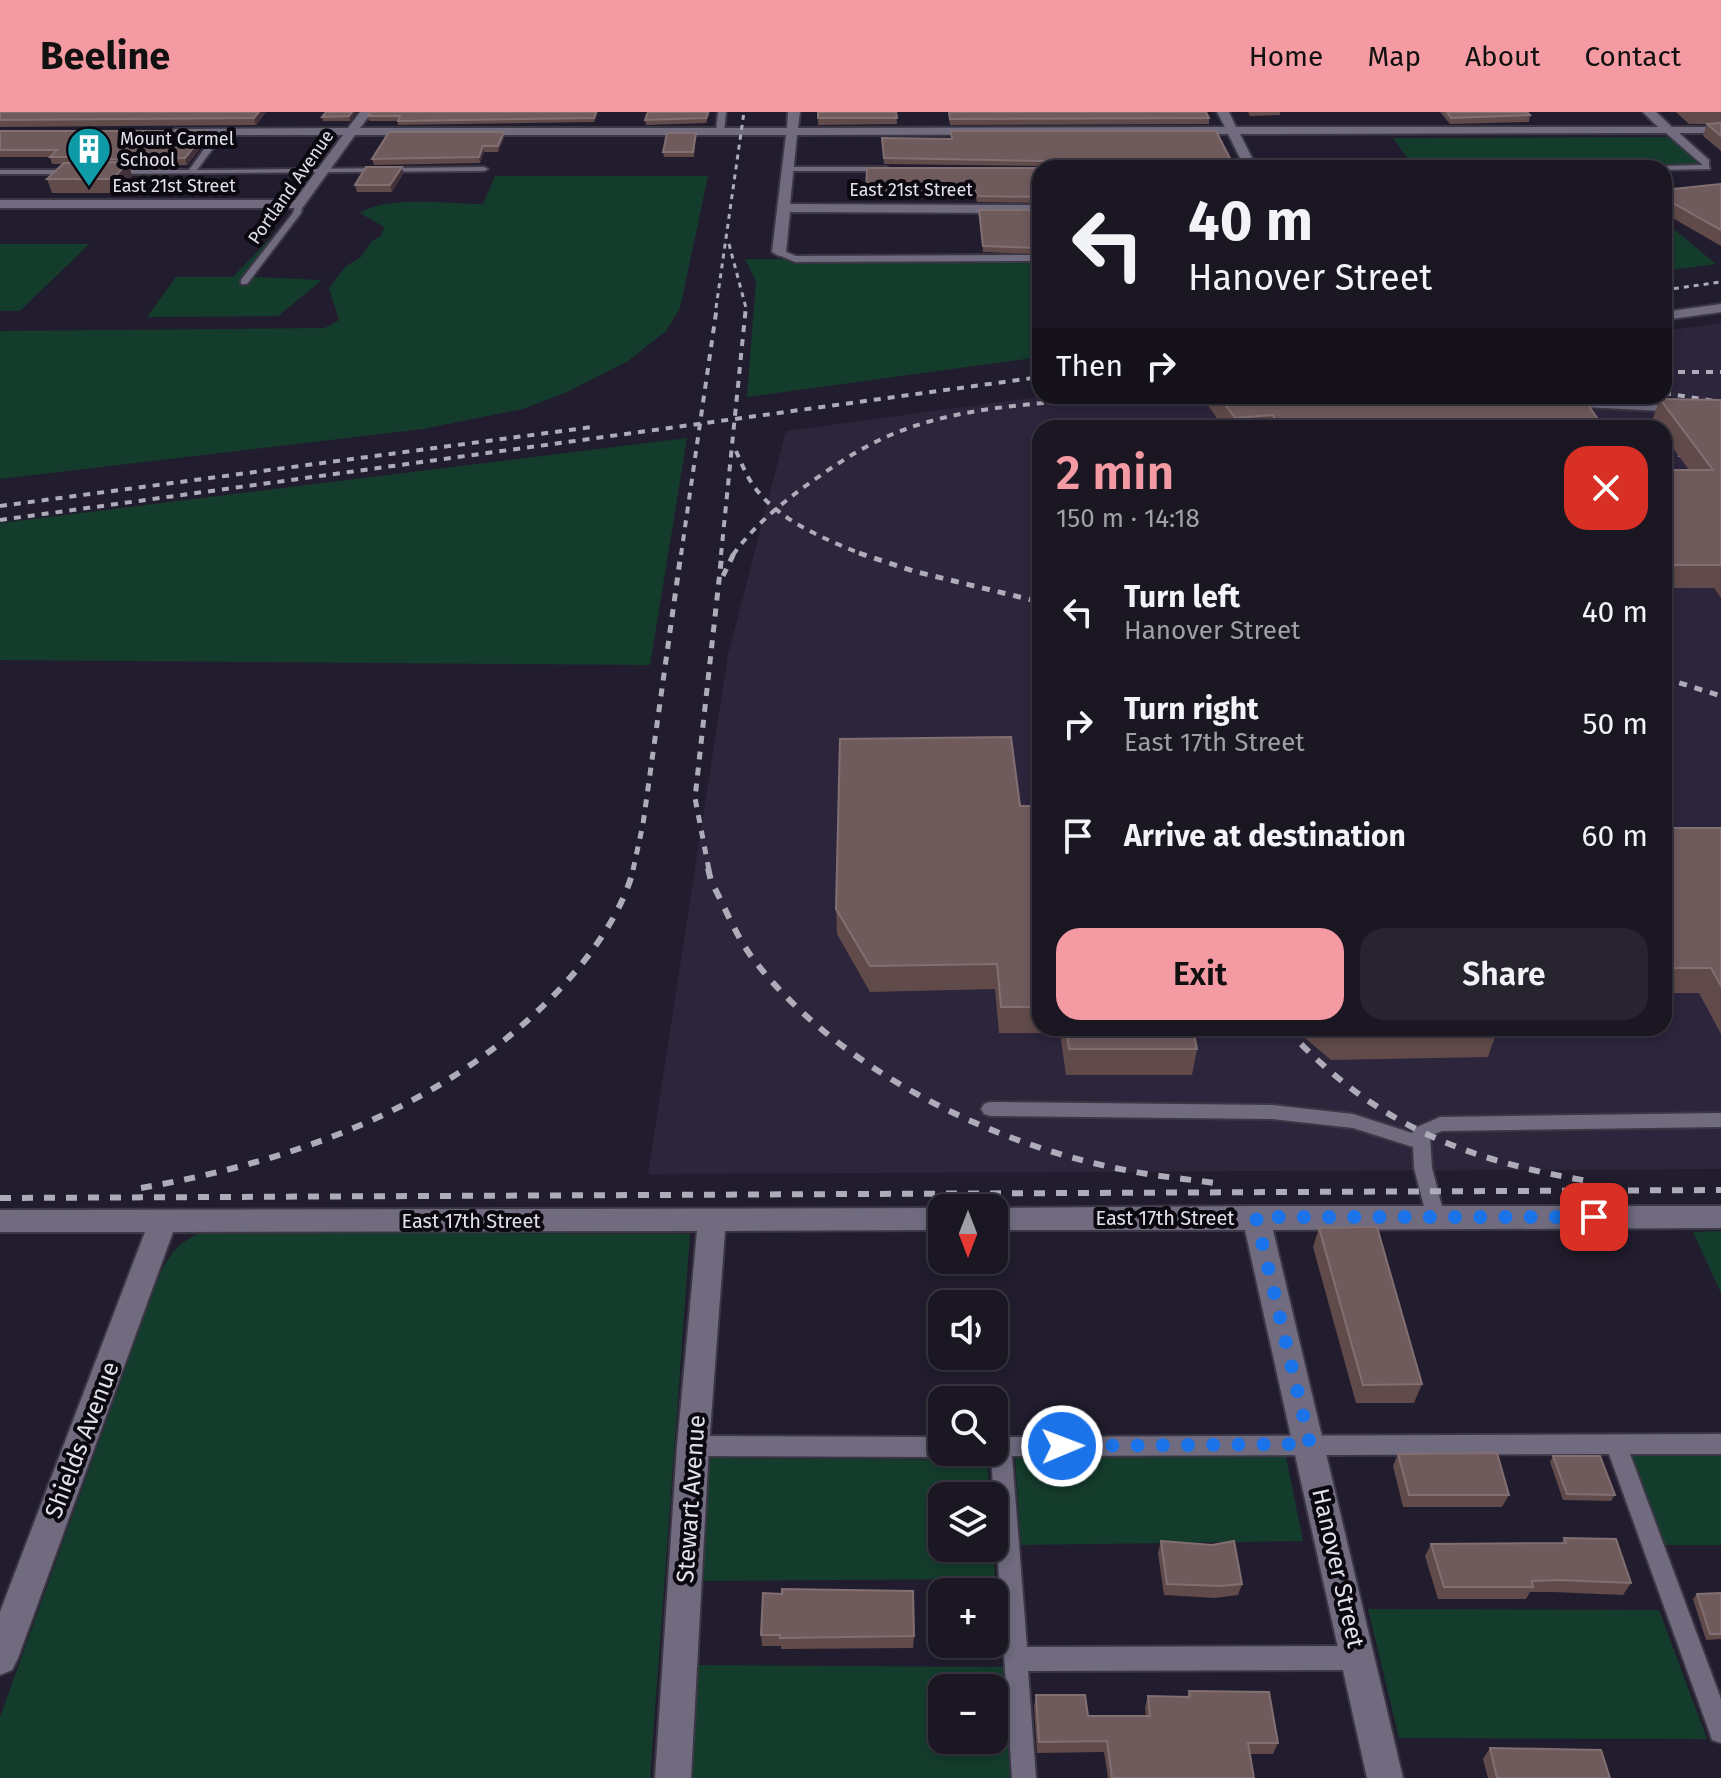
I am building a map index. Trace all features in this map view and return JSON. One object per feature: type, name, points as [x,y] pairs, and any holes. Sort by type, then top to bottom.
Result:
[{"type":"street","name":"Portland Avenue","points":[[299,204],[366,112]]},
{"type":"street","points":[[779,252],[794,112]]},
{"type":"street","points":[[1223,112],[1247,160]]},
{"type":"street","points":[[1649,112],[1705,163]]},
{"type":"street","points":[[158,132],[1721,130]]},
{"type":"street","name":"East 21st Street","points":[[0,204],[299,204]]},
{"type":"street","name":"East 21st Street","points":[[782,208],[1032,209]]},
{"type":"street","points":[[1672,315],[1721,308]]},
{"type":"street","name":"Hanover Street","points":[[1256,1217],[1385,1778]]},
{"type":"street","name":"East 17th Street","points":[[1008,1219],[1721,1217]]},
{"type":"street","name":"East 17th Street","points":[[0,1221],[928,1219]]},
{"type":"street","name":"Stewart Avenue","points":[[673,1778],[693,1446],[712,1220]]},
{"type":"street","name":"Shields Avenue","points":[[0,1658],[163,1222]]},
{"type":"lane","points":[[720,132],[722,112]]},
{"type":"lane","points":[[191,172],[221,132]]},
{"type":"lane","points":[[1672,168],[1707,167],[1705,163]]},
{"type":"lane","points":[[95,172],[484,169]]},
{"type":"lane","points":[[787,169],[898,169]]},
{"type":"lane","points":[[0,172],[79,172]]},
{"type":"lane","name":"Portland Avenue","points":[[244,282],[297,213],[299,204]]},
{"type":"lane","points":[[779,252],[795,259],[1032,258]]},
{"type":"lane","points":[[1591,404],[1721,411]]},
{"type":"lane","points":[[990,1109],[1272,1112],[1353,1121],[1422,1143]]},
{"type":"lane","points":[[1436,1218],[1423,1168],[1421,1133],[1440,1124],[1721,1120]]},
{"type":"lane","points":[[1616,1444],[1721,1731]]},
{"type":"lane","points":[[1008,1447],[1721,1444]]},
{"type":"lane","points":[[693,1446],[928,1447]]},
{"type":"lane","points":[[999,1466],[1024,1778]]},
{"type":"lane","points":[[1016,1659],[1358,1658]]},
{"type":"shaded area","points":[[1721,323],[1721,1169],[648,1174],[728,655],[786,431],[1032,398],[1032,404],[1672,404],[1672,330]]},
{"type":"green space","points":[[1671,137],[1701,166],[1672,166],[1672,160],[1409,160],[1393,138]]},
{"type":"green space","points":[[495,176],[708,176],[680,308],[666,331],[628,361],[567,392],[523,409],[423,429],[0,479],[0,331],[325,328],[339,320],[329,288],[346,266],[361,257],[372,241],[381,236],[384,227],[360,213],[372,207],[402,202],[483,204]]},
{"type":"green space","points":[[297,210],[305,210],[252,277],[322,280],[278,316],[147,317],[176,277],[233,277]]},
{"type":"green space","points":[[1672,228],[1716,264],[1672,270]]},
{"type":"green space","points":[[0,244],[89,244],[20,311],[0,311]]},
{"type":"green space","points":[[745,259],[1032,261],[1032,358],[747,397],[756,281]]},
{"type":"green space","points":[[687,438],[650,665],[0,660],[0,523]]},
{"type":"green space","points":[[1721,1231],[1721,1293],[1693,1232]]},
{"type":"green space","points":[[203,1232],[690,1234],[650,1778],[0,1778],[0,1717],[157,1281],[174,1251],[186,1240]]},
{"type":"green space","points":[[1631,1454],[1721,1454],[1721,1545],[1664,1545]]},
{"type":"green space","points":[[1015,1457],[1286,1457],[1303,1541],[1021,1545]]},
{"type":"green space","points":[[709,1458],[928,1460],[928,1466],[988,1466],[989,1482],[928,1482],[928,1562],[994,1562],[995,1578],[702,1581]]},
{"type":"green space","points":[[1368,1609],[1659,1610],[1707,1739],[1399,1738]]},
{"type":"green space","points":[[697,1665],[1003,1667],[1003,1674],[928,1674],[928,1754],[1008,1754],[1008,1746],[1010,1778],[690,1778]]},
{"type":"building","points":[[0,112],[259,112],[254,118],[0,120]]},
{"type":"building","points":[[326,112],[352,112],[349,116],[322,117]]},
{"type":"building","points":[[371,112],[596,112],[594,118],[398,121],[400,116],[368,116]]},
{"type":"building","points":[[648,112],[708,112],[706,118],[645,120]]},
{"type":"building","points":[[818,112],[896,112],[897,118],[818,118]]},
{"type":"building","points":[[949,112],[1206,112],[1209,118],[950,119]]},
{"type":"building","points":[[1447,112],[1527,112],[1530,115],[1451,118]]},
{"type":"building","points":[[1721,123],[1721,136],[1707,124]]},
{"type":"building","points":[[0,131],[207,131],[185,158],[76,160],[79,157],[50,157],[57,150],[0,150]]},
{"type":"building","points":[[951,131],[1216,131],[1231,160],[884,158],[882,138],[952,139]]},
{"type":"building","points":[[389,132],[504,132],[498,146],[483,146],[479,157],[372,159]]},
{"type":"building","points":[[667,133],[696,133],[693,152],[663,152]]},
{"type":"building","points":[[128,162],[113,179],[47,179],[64,163]]},
{"type":"building","points":[[366,167],[402,167],[390,185],[355,185]]},
{"type":"building","points":[[867,168],[1032,168],[1032,197],[977,196],[976,192],[866,193]]},
{"type":"building","points":[[1721,184],[1721,230],[1672,202],[1672,189]]},
{"type":"building","points":[[979,210],[1032,210],[1032,248],[983,246]]},
{"type":"building","points":[[1672,399],[1721,400],[1721,565],[1672,565],[1672,470],[1713,470],[1664,404],[1672,404]]},
{"type":"building","points":[[1225,404],[1588,404],[1598,420],[1275,420],[1273,415],[1235,418]]},
{"type":"building","points":[[1011,737],[1020,806],[1032,806],[1032,1007],[1001,1007],[997,964],[870,966],[836,909],[840,739]]},
{"type":"building","points":[[1672,828],[1721,828],[1721,986],[1711,968],[1672,968]]},
{"type":"building","points":[[1067,1036],[1195,1036],[1197,1049],[1069,1049]]},
{"type":"building","points":[[1377,1227],[1422,1384],[1363,1385],[1319,1228]]},
{"type":"building","points":[[1497,1453],[1509,1495],[1409,1495],[1398,1454]]},
{"type":"building","points":[[1553,1456],[1600,1456],[1615,1495],[1567,1494]]},
{"type":"building","points":[[1564,1538],[1616,1539],[1631,1583],[1560,1580],[1532,1581],[1533,1587],[1444,1587],[1431,1544],[1566,1543]]},
{"type":"building","points":[[1161,1541],[1212,1545],[1234,1541],[1242,1584],[1167,1584]]},
{"type":"building","points":[[782,1589],[913,1591],[914,1636],[780,1638],[780,1635],[761,1635],[763,1593],[782,1594]]},
{"type":"building","points":[[1721,1593],[1721,1634],[1710,1634],[1697,1594]]},
{"type":"building","points":[[1189,1691],[1269,1692],[1278,1743],[1248,1743],[1254,1778],[1112,1778],[1107,1741],[1039,1742],[1036,1695],[1085,1695],[1088,1716],[1150,1716],[1148,1696],[1190,1697]]},
{"type":"building","points":[[1490,1748],[1601,1750],[1610,1778],[1497,1778]]},
{"type":"railway","points":[[716,308],[744,112]]},
{"type":"railway","points":[[729,244],[746,307]]},
{"type":"railway","points":[[1672,289],[1721,282]]},
{"type":"railway","points":[[700,424],[717,306]]},
{"type":"railway","points":[[735,419],[746,307]]},
{"type":"railway","points":[[1672,372],[1721,372]]},
{"type":"railway","points":[[735,419],[1032,378]]},
{"type":"railway","points":[[1672,394],[1721,402]]},
{"type":"railway","points":[[776,509],[825,472],[893,434],[949,417],[1036,404]]},
{"type":"railway","points":[[700,424],[735,419]]},
{"type":"railway","points":[[721,555],[735,419]]},
{"type":"railway","points":[[0,520],[700,424]]},
{"type":"railway","points":[[681,555],[700,424]]},
{"type":"railway","points":[[0,506],[592,427]]},
{"type":"railway","points":[[736,451],[753,485],[776,509]]},
{"type":"railway","points":[[1672,455],[1721,454]]},
{"type":"railway","points":[[733,555],[776,509]]},
{"type":"railway","points":[[776,509],[803,528],[861,554]]},
{"type":"railway","points":[[633,870],[643,824],[681,553]]},
{"type":"railway","points":[[709,870],[695,798],[722,553]]},
{"type":"railway","points":[[861,554],[913,571],[1032,600]]},
{"type":"railway","points":[[723,576],[733,555]]},
{"type":"railway","points":[[1672,681],[1721,696]]},
{"type":"railway","points":[[141,1188],[199,1177],[311,1144],[366,1123],[468,1067],[515,1032],[582,964],[613,918],[634,868]]},
{"type":"railway","points":[[708,868],[711,881],[751,956],[787,997],[828,1034],[874,1068],[924,1098],[1029,1144],[1083,1161],[1214,1183]]},
{"type":"railway","points":[[1294,1036],[1353,1090],[1425,1134],[1505,1163],[1594,1182]]},
{"type":"railway","points":[[0,1198],[1721,1190]]},
{"type":"place","name":"Mount Carmel School","points":[[89,188]]},
{"type":"route","points":[[1062,1446],[1310,1444],[1256,1217],[1594,1217]]}]
